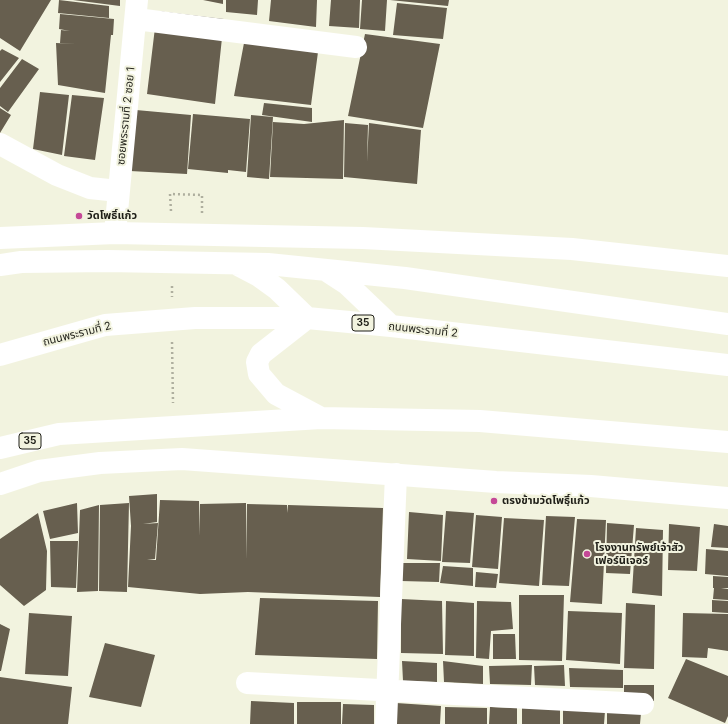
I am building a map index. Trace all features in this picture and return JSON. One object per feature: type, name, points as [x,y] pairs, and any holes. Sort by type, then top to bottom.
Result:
[{"type":"main road","points":[[137,10],[356,47]]},
{"type":"main road","name":"ซอยพระรามที่ 2 ซอย 1","points":[[115,233],[137,10]]},
{"type":"main road","points":[[0,144],[57,175],[90,188],[118,191]]},
{"type":"main road","points":[[0,238],[115,233],[363,238],[580,250],[728,266]]},
{"type":"main road","points":[[162,234],[229,260],[259,276],[278,289],[307,318],[261,354],[258,362],[259,374],[276,394],[321,418]]},
{"type":"main road","points":[[248,235],[304,256],[347,284],[391,326]]},
{"type":"main road","points":[[0,265],[21,262],[108,261],[268,264],[405,278],[728,324]]},
{"type":"main road","name":"ถนนพระรามที่ 2","points":[[0,355],[105,325],[195,318],[307,318],[391,326],[728,365]]},
{"type":"main road","name":"35","points":[[0,448],[60,434],[321,418],[480,421],[728,442]]},
{"type":"main road","points":[[0,431],[60,434]]},
{"type":"main road","points":[[0,476],[60,434]]},
{"type":"main road","points":[[0,484],[39,471],[92,464],[182,459],[496,482],[591,486],[728,498]]},
{"type":"main road","points":[[386,724],[386,690],[396,474]]},
{"type":"main road","points":[[247,683],[643,704]]},
{"type":"path","points":[[170,194],[202,195],[202,215]]},
{"type":"building","points":[[0,0],[51,0],[20,51],[0,38]]},
{"type":"building","points":[[59,0],[109,6],[109,18],[58,13]]},
{"type":"building","points":[[73,0],[120,0],[120,6]]},
{"type":"building","points":[[203,0],[223,0],[223,4]]},
{"type":"building","points":[[226,0],[258,0],[257,15],[226,12]]},
{"type":"building","points":[[271,0],[317,0],[316,27],[269,21]]},
{"type":"building","points":[[331,0],[360,0],[359,28],[329,26]]},
{"type":"building","points":[[362,0],[387,0],[385,31],[360,29]]},
{"type":"building","points":[[390,0],[449,0],[448,6]]},
{"type":"building","points":[[397,3],[447,8],[443,39],[393,35]]},
{"type":"building","points":[[157,11],[224,19],[215,104],[147,94]]},
{"type":"building","points":[[60,14],[114,19],[105,93],[58,85],[56,43],[77,44],[60,43],[61,30],[70,31],[59,29]]},
{"type":"building","points":[[365,34],[440,44],[423,128],[348,116]]},
{"type":"building","points":[[244,43],[318,52],[311,105],[234,96]]},
{"type":"building","points":[[2,49],[19,58],[0,82],[0,51]]},
{"type":"building","points":[[22,59],[39,69],[8,112],[0,106],[0,88]]},
{"type":"building","points":[[40,92],[69,95],[62,155],[33,149]]},
{"type":"building","points":[[72,95],[104,98],[95,160],[64,156]]},
{"type":"building","points":[[264,103],[312,108],[312,122],[262,115]]},
{"type":"building","points":[[0,108],[11,115],[0,133]]},
{"type":"building","points":[[136,110],[191,115],[187,174],[130,171]]},
{"type":"building","points":[[193,114],[250,119],[246,172],[228,170],[228,173],[188,169]]},
{"type":"building","points":[[251,115],[273,117],[269,179],[247,177]]},
{"type":"building","points":[[344,120],[343,179],[270,177],[273,122],[304,124]]},
{"type":"building","points":[[345,123],[368,125],[367,162],[369,123],[421,130],[417,184],[344,177]]},
{"type":"building","points":[[157,494],[157,522],[143,524],[158,523],[155,559],[147,560],[156,560],[160,500],[199,501],[200,536],[200,504],[246,503],[247,560],[247,504],[287,505],[287,513],[288,505],[383,508],[380,597],[248,592],[200,594],[128,587],[131,526],[129,496]]},
{"type":"building","points":[[77,503],[78,533],[50,539],[43,511]]},
{"type":"building","points":[[129,503],[127,592],[99,591],[100,505]]},
{"type":"building","points":[[99,505],[98,591],[77,592],[80,510]]},
{"type":"building","points":[[446,511],[474,513],[470,563],[442,562]]},
{"type":"building","points":[[409,512],[443,515],[441,561],[407,559]]},
{"type":"building","points":[[38,513],[47,551],[46,590],[24,606],[0,585],[0,539]]},
{"type":"building","points":[[476,515],[502,517],[498,569],[472,567]]},
{"type":"building","points":[[546,516],[575,517],[569,586],[542,585]]},
{"type":"building","points":[[504,518],[544,520],[539,586],[499,583]]},
{"type":"building","points":[[577,519],[606,520],[602,604],[570,602]]},
{"type":"building","points":[[607,523],[634,525],[630,574],[606,573]]},
{"type":"building","points":[[669,524],[700,527],[697,571],[668,570]]},
{"type":"building","points":[[714,524],[728,526],[728,548],[711,547]]},
{"type":"building","points":[[636,528],[663,530],[662,596],[632,593]]},
{"type":"building","points":[[50,541],[78,541],[76,588],[51,587]]},
{"type":"building","points":[[706,549],[728,551],[728,576],[705,574]]},
{"type":"building","points":[[403,563],[440,563],[439,582],[401,581]]},
{"type":"building","points":[[443,566],[473,568],[473,586],[440,583]]},
{"type":"building","points":[[476,572],[498,574],[496,588],[475,587]]},
{"type":"building","points":[[713,576],[728,577],[728,588],[721,588],[728,589],[728,600],[713,599]]},
{"type":"building","points":[[519,595],[564,595],[562,661],[519,660]]},
{"type":"building","points":[[260,598],[378,601],[377,659],[255,655]]},
{"type":"building","points":[[401,599],[442,601],[443,654],[401,653]]},
{"type":"building","points":[[712,600],[728,601],[728,613],[712,612]]},
{"type":"building","points":[[446,601],[474,603],[474,656],[445,655]]},
{"type":"building","points":[[477,601],[511,602],[513,629],[491,631],[489,659],[476,658]]},
{"type":"building","points":[[626,603],[655,605],[654,669],[624,668]]},
{"type":"building","points":[[568,611],[622,613],[620,664],[566,660]]},
{"type":"building","points":[[29,613],[72,616],[68,676],[25,674]]},
{"type":"building","points":[[683,613],[728,614],[728,651],[708,648],[707,658],[682,657]]},
{"type":"building","points":[[0,624],[10,629],[1,671],[0,671]]},
{"type":"building","points":[[493,634],[515,634],[516,659],[493,659]]},
{"type":"building","points":[[105,643],[155,655],[141,707],[89,697]]},
{"type":"building","points":[[686,659],[728,676],[728,716],[725,723],[668,698]]},
{"type":"building","points":[[402,661],[437,663],[437,682],[403,681]]},
{"type":"building","points":[[443,661],[483,666],[483,684],[444,682]]},
{"type":"building","points":[[532,665],[531,685],[490,684],[489,666]]},
{"type":"building","points":[[564,665],[565,686],[535,685],[534,666]]},
{"type":"building","points":[[569,668],[623,670],[623,688],[570,687]]},
{"type":"building","points":[[0,677],[72,687],[68,724],[0,724]]},
{"type":"building","points":[[624,685],[654,685],[654,701],[624,700]]},
{"type":"building","points":[[251,701],[294,703],[294,724],[250,724]]},
{"type":"building","points":[[297,702],[341,702],[341,724],[297,724]]},
{"type":"building","points":[[396,703],[441,706],[440,724],[395,724]]},
{"type":"building","points":[[343,704],[374,705],[374,724],[342,724]]},
{"type":"building","points":[[445,707],[487,708],[487,724],[445,724]]},
{"type":"building","points":[[490,707],[517,708],[517,724],[489,724]]},
{"type":"building","points":[[522,707],[560,707],[560,724],[522,724]]},
{"type":"building","points":[[563,710],[605,711],[604,724],[563,724]]},
{"type":"building","points":[[607,710],[641,713],[640,724],[607,724]]},
{"type":"place","name":"วัดโพธิ์แก้ว","points":[[79,216]]},
{"type":"place","name":"ตรงข้ามวัดโพธฺิ์แก้ว","points":[[494,501]]},
{"type":"place","name":"โรงงานทรัพย์เจ้าสัว เฟอร์นิเจอร์","points":[[587,554]]}]
